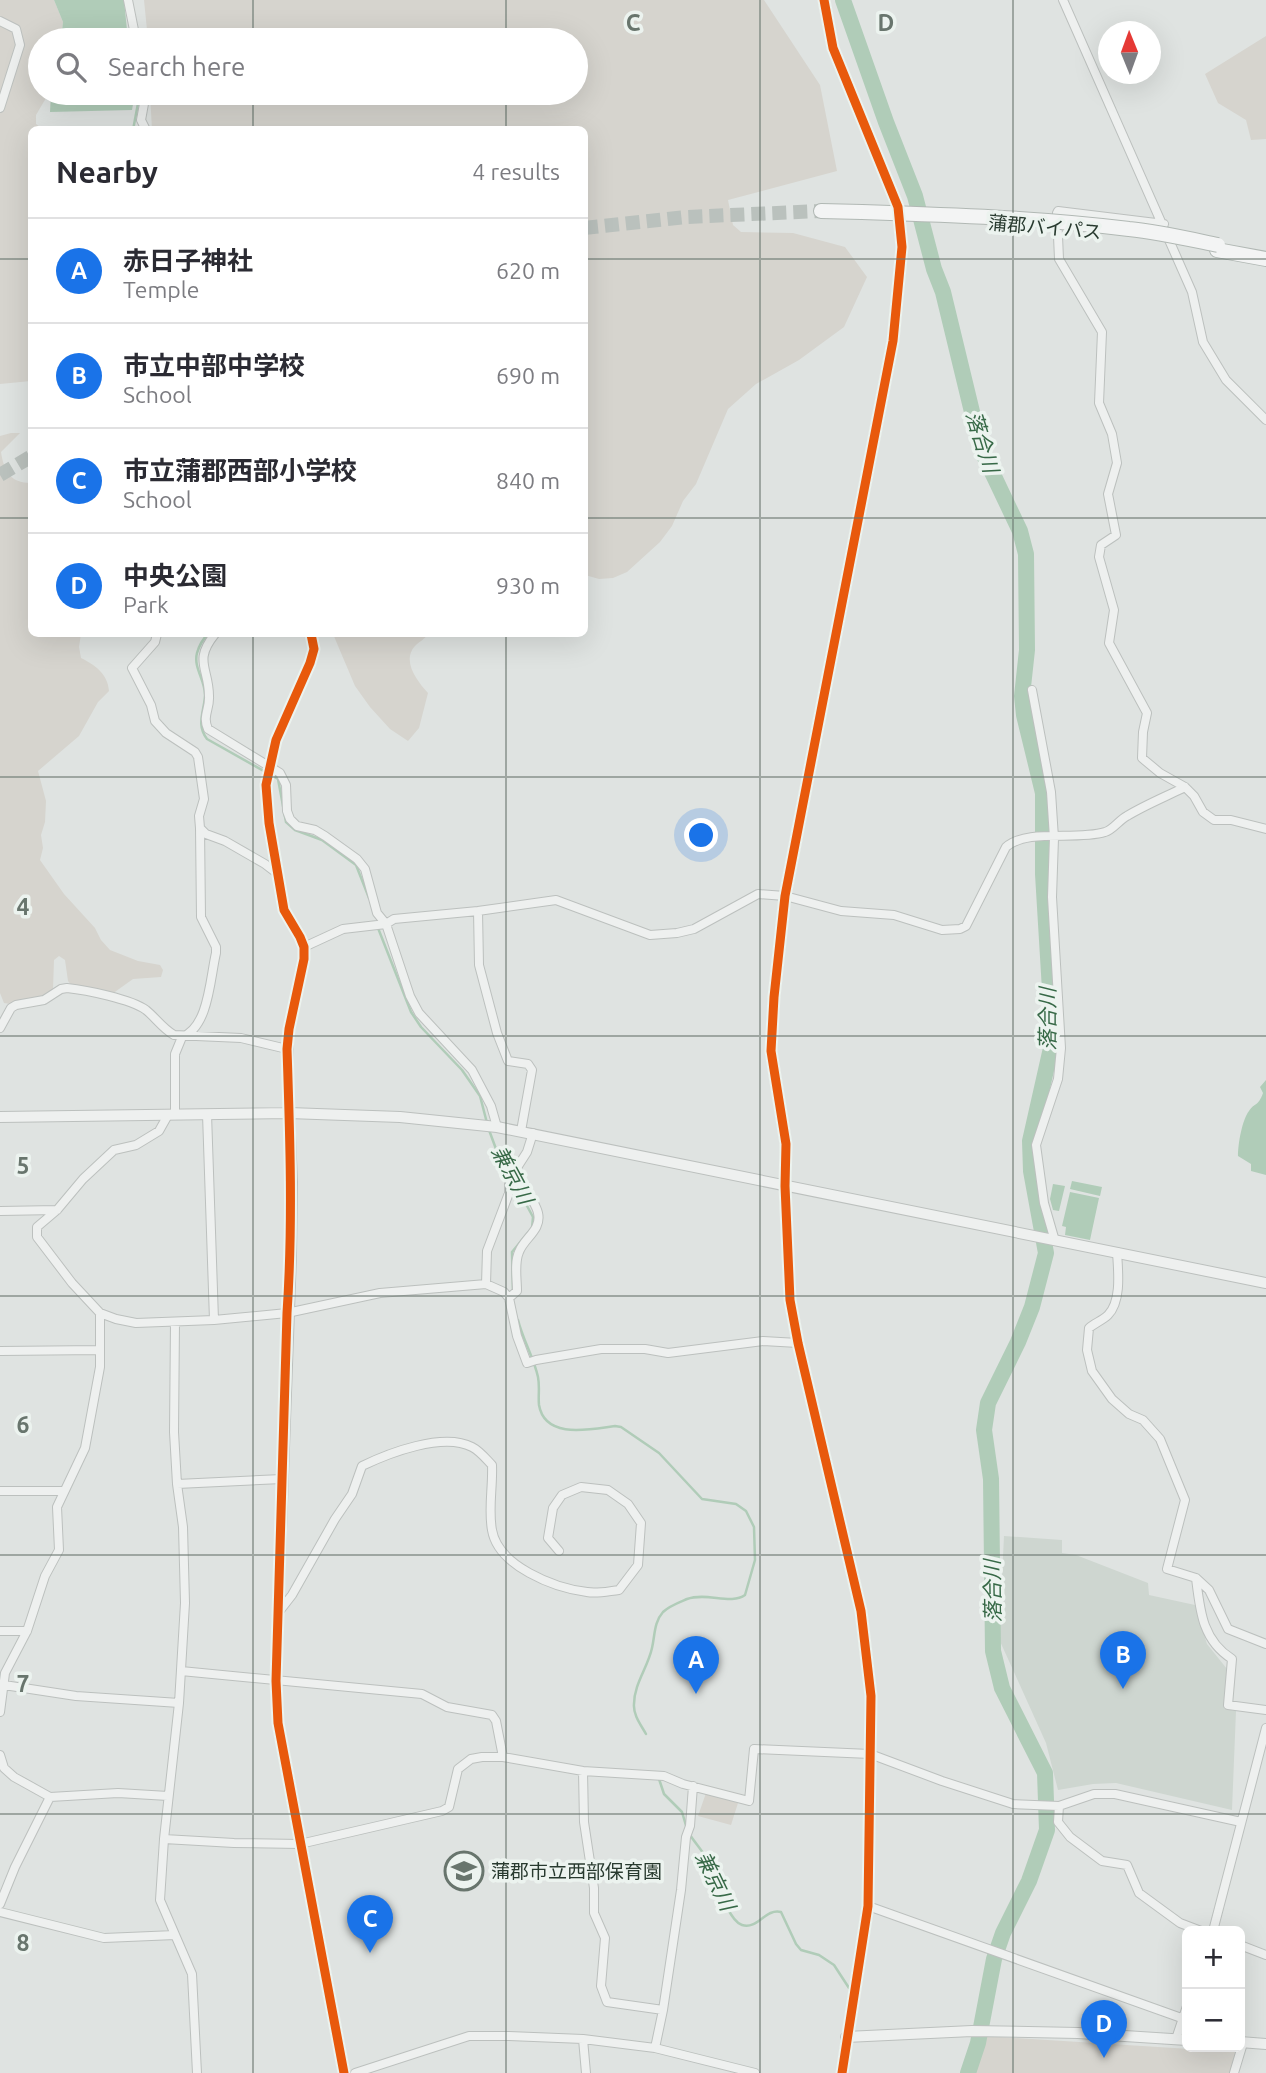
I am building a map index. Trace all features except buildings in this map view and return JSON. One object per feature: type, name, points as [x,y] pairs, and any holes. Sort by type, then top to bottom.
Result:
[{"type":"highway","name":"蒲郡バイパス","points":[[821,215],[971,215],[1132,229],[1266,259]]},
{"type":"highway","name":"蒲郡バイパス","points":[[1218,247],[1266,253]]},
{"type":"street","points":[[128,0],[134,28]]},
{"type":"street","points":[[824,0],[833,47],[898,207],[902,247],[893,341],[785,896],[771,1051],[786,1144],[790,1300],[861,1611],[871,1696],[868,1906],[842,2073]]},
{"type":"street","points":[[1063,0],[1192,292],[1203,342],[1226,380],[1266,420]]},
{"type":"street","points":[[0,21],[16,29],[20,45],[0,108]]},
{"type":"street","points":[[144,105],[141,120],[144,126]]},
{"type":"street","points":[[1164,224],[1057,213],[1059,259],[1102,332],[1100,403],[1112,434],[1117,463],[1108,494],[1116,535],[1101,545],[1099,557],[1114,610],[1109,643],[1147,713],[1141,746],[1142,758],[1160,773],[1185,787],[1203,812],[1214,820],[1231,820],[1266,829]]},
{"type":"street","points":[[156,637],[132,668],[151,705],[155,721],[166,733],[195,752],[198,757],[204,799],[199,817],[201,917],[216,947],[216,953],[201,1020],[191,1034],[182,1037],[175,1054],[171,1115],[159,1131],[136,1145],[114,1150],[83,1179],[57,1210],[37,1227],[37,1237],[72,1283],[100,1313],[136,1323],[214,1320],[287,1312],[380,1293],[486,1284],[512,1295]]},
{"type":"street","points":[[213,637],[204,650],[202,663],[209,696],[204,720],[208,729],[269,772],[284,779],[287,811],[297,825],[316,830],[361,863],[371,887],[377,913],[384,924],[410,996],[419,1013],[472,1070],[491,1106],[492,1126]]},
{"type":"street","points":[[312,637],[314,649],[312,656],[276,740],[269,772],[269,823],[284,911],[303,947],[304,959],[287,1049],[292,1182],[291,1255],[276,1681],[278,1723],[344,2073]]},
{"type":"street","points":[[1032,690],[1051,792],[1052,897],[1061,1048],[1058,1079],[1036,1145],[1053,1241]]},
{"type":"street","points":[[303,947],[343,929],[384,924],[394,919],[556,900],[650,936],[677,933],[694,929],[758,894],[785,896],[841,911],[894,915],[942,930],[960,929],[966,926],[1006,847],[1023,837],[1107,832],[1125,817],[1185,787]]},
{"type":"street","points":[[200,828],[206,834],[225,841],[278,874]]},
{"type":"street","points":[[478,911],[479,965],[497,1033],[508,1061],[528,1064],[532,1070],[527,1152],[512,1173],[509,1194],[486,1251],[486,1284]]},
{"type":"street","points":[[0,1028],[16,1004],[44,1000],[66,988],[134,1003],[145,1009],[165,1030],[182,1037],[241,1038],[287,1049]]},
{"type":"street","points":[[0,1117],[289,1113],[400,1116],[492,1126],[1266,1283]]},
{"type":"street","points":[[207,1114],[214,1320]]},
{"type":"street","points":[[512,1173],[538,1211],[535,1230],[519,1251],[512,1295],[517,1336],[527,1363],[601,1349],[645,1349],[668,1353],[763,1341],[798,1343]]},
{"type":"street","points":[[0,1211],[57,1210]]},
{"type":"street","points":[[1117,1252],[1118,1286],[1115,1303],[1110,1313],[1089,1328],[1087,1350],[1092,1371],[1112,1399],[1129,1414],[1143,1420],[1160,1439],[1185,1500],[1167,1569],[1196,1577],[1209,1590],[1228,1629],[1266,1644]]},
{"type":"street","points":[[0,1706],[10,1660],[27,1630],[45,1576],[59,1550],[57,1507],[85,1448],[100,1367],[100,1313]]},
{"type":"street","points":[[175,1322],[174,1432],[183,1527],[185,1603],[179,1703],[163,1839],[160,1900],[192,1974],[197,2073]]},
{"type":"street","points":[[0,1351],[100,1350]]},
{"type":"street","points":[[278,1613],[292,1595],[352,1494],[362,1466],[394,1451],[446,1443],[466,1444],[475,1448],[492,1465],[490,1518],[495,1545],[505,1556],[547,1582],[588,1592],[619,1590],[638,1565],[641,1523],[628,1504],[608,1490],[581,1487],[562,1495],[553,1508],[548,1538],[559,1551]]},
{"type":"street","points":[[177,1484],[282,1479]]},
{"type":"street","points":[[0,1491],[64,1491]]},
{"type":"street","points":[[1196,1577],[1200,1608],[1211,1641],[1219,1651],[1232,1659],[1228,1706],[1266,1710]]},
{"type":"street","points":[[0,1631],[27,1630]]},
{"type":"street","points":[[181,1671],[422,1694],[447,1707],[492,1714],[496,1721],[503,1757]]},
{"type":"street","points":[[4,1685],[76,1696],[179,1703]]},
{"type":"street","points":[[1214,1926],[1266,1728]]},
{"type":"street","points":[[163,1839],[300,1844],[442,1811],[449,1807],[456,1774],[464,1763],[482,1757],[503,1757],[583,1771],[664,1776],[683,1784],[749,1801],[754,1749],[870,1754],[1013,1804],[1058,1806],[1094,1794],[1115,1794],[1241,1822]]},
{"type":"street","points":[[0,1755],[4,1768],[14,1777],[50,1797],[118,1793],[168,1796]]},
{"type":"street","points":[[583,1771],[584,1822],[594,1888],[594,1913],[605,1938],[601,1986],[607,2002],[663,2010]]},
{"type":"street","points":[[655,2048],[681,1890],[693,1786]]},
{"type":"street","points":[[0,1904],[50,1797]]},
{"type":"street","points":[[1058,1806],[1058,1822],[1070,1837],[1102,1861],[1127,1865],[1139,1893],[1188,1926]]},
{"type":"street","points":[[868,1906],[1182,2018]]},
{"type":"street","points":[[0,1912],[104,1938],[175,1935]]},
{"type":"street","points":[[1245,1947],[1266,1955]]},
{"type":"street","points":[[846,2037],[972,2031],[1079,2033],[1182,2040]]},
{"type":"street","points":[[355,2073],[470,2036],[583,2039],[655,2048],[755,2073]]},
{"type":"street","points":[[583,2039],[586,2073]]},
{"type":"street","points":[[1234,2073],[1248,2042]]},
{"type":"shaded area","points":[[0,0],[54,0],[63,22],[62,28],[28,28],[28,105],[42,105],[36,115],[36,124],[39,126],[28,126],[28,381],[0,384]]},
{"type":"shaded area","points":[[54,0],[124,0],[127,28],[62,28],[63,22]]},
{"type":"shaded area","points":[[144,0],[764,0],[820,85],[837,171],[728,200],[733,225],[741,232],[793,233],[845,247],[867,277],[844,327],[799,360],[756,384],[728,409],[696,484],[660,542],[627,572],[613,578],[599,579],[588,576],[588,126],[152,126],[151,105],[588,105],[588,28],[147,28]]},
{"type":"shaded area","points":[[1266,36],[1266,139],[1251,140],[1246,120],[1218,103],[1205,74]]},
{"type":"shaded area","points":[[50,105],[133,105],[132,110],[50,112]]},
{"type":"shaded area","points":[[20,433],[1,452],[9,475],[18,481],[28,483],[28,637],[81,637],[81,658],[100,671],[108,685],[109,691],[98,702],[79,736],[38,771],[46,801],[40,860],[110,950],[138,961],[160,965],[163,970],[161,977],[133,979],[112,994],[72,986],[68,981],[65,960],[59,956],[54,960],[53,989],[45,997],[10,1004],[4,1003],[0,993],[0,436]]},
{"type":"shaded area","points":[[334,637],[426,637],[411,652],[412,671],[428,693],[419,728],[408,741],[390,729],[355,686]]},
{"type":"shaded area","points":[[1266,1080],[1266,1175],[1251,1171],[1251,1164],[1238,1156],[1244,1120],[1261,1097],[1263,1093],[1260,1087]]},
{"type":"shaded area","points":[[1072,1181],[1102,1187],[1100,1196],[1070,1189]]},
{"type":"shaded area","points":[[1053,1184],[1065,1186],[1059,1211],[1053,1210],[1050,1199]]},
{"type":"shaded area","points":[[1070,1192],[1099,1198],[1090,1240],[1065,1235],[1066,1227],[1062,1226]]},
{"type":"shaded area","points":[[1004,1536],[1062,1540],[1062,1553],[1076,1555],[1148,1583],[1149,1595],[1195,1605],[1207,1644],[1227,1669],[1224,1709],[1236,1711],[1232,1810],[1116,1783],[1058,1790],[1046,1743],[999,1639]]},
{"type":"shaded area","points":[[706,1793],[738,1803],[731,1825],[698,1816]]},
{"type":"shaded area","points":[[983,2036],[1182,2049],[1182,2052],[1237,2052],[1230,2073],[968,2073]]},
{"type":"waterway","name":"落合川","points":[[843,0],[915,196],[934,269],[943,292],[981,449],[1020,531],[1026,554],[1027,650],[1022,696],[1043,793],[1043,874],[1052,1023],[1051,1048],[1030,1141],[1031,1171],[1046,1253],[1032,1307],[988,1403],[984,1430],[991,1479],[993,1651],[1002,1688],[1045,1773],[1047,1830],[1029,1881],[1003,1933],[994,1959],[978,2043],[968,2073]]},
{"type":"waterway","name":"兼京川","points":[[134,126],[138,105]]},
{"type":"waterway","name":"兼京川","points":[[205,637],[196,659],[205,690],[201,723],[207,739],[278,779],[286,822],[295,830],[322,840],[356,865],[369,898]]},
{"type":"waterway","name":"兼京川","points":[[378,928],[411,1012],[421,1027],[462,1070],[480,1096],[487,1123]]},
{"type":"waterway","name":"兼京川","points":[[489,1130],[499,1157],[510,1174]]},
{"type":"waterway","name":"兼京川","points":[[513,1180],[533,1217],[532,1228],[512,1252],[513,1293]]},
{"type":"waterway","name":"兼京川","points":[[518,1320],[538,1377],[539,1405],[543,1416],[550,1423],[570,1430],[621,1427],[659,1453],[702,1499],[736,1504],[746,1511],[754,1527],[755,1560],[745,1595],[733,1599],[695,1597],[675,1604],[660,1616],[635,1697],[635,1712],[646,1734]]},
{"type":"waterway","name":"兼京川","points":[[659,1779],[664,1794],[682,1812],[687,1829]]},
{"type":"waterway","name":"兼京川","points":[[690,1835],[709,1862],[727,1907],[737,1921],[742,1925],[753,1925],[770,1913],[781,1912],[801,1950],[819,1955],[834,1965],[849,1988]]},
{"type":"tunnel","points":[[588,228],[686,217],[821,211]]},
{"type":"tunnel","points":[[0,475],[28,458]]},
{"type":"cycle path","points":[[824,0],[833,48],[898,207],[902,247],[893,341],[785,896],[771,1051],[786,1144],[790,1300],[861,1611],[871,1696],[868,1906],[842,2073]]},
{"type":"cycle path","points":[[312,637],[314,649],[310,663],[276,740],[266,785],[269,823],[284,910],[304,947],[287,1049],[290,1247],[276,1681],[278,1723],[344,2073]]},
{"type":"place","name":"市立中部中学校","points":[[1123,1689]]},
{"type":"place","name":"赤日子神社","points":[[696,1694]]},
{"type":"place","name":"蒲郡市立西部保育園","points":[[464,1871]]},
{"type":"place","name":"市立蒲郡西部小学校","points":[[370,1953]]},
{"type":"place","name":"中央公園","points":[[1104,2058]]}]
